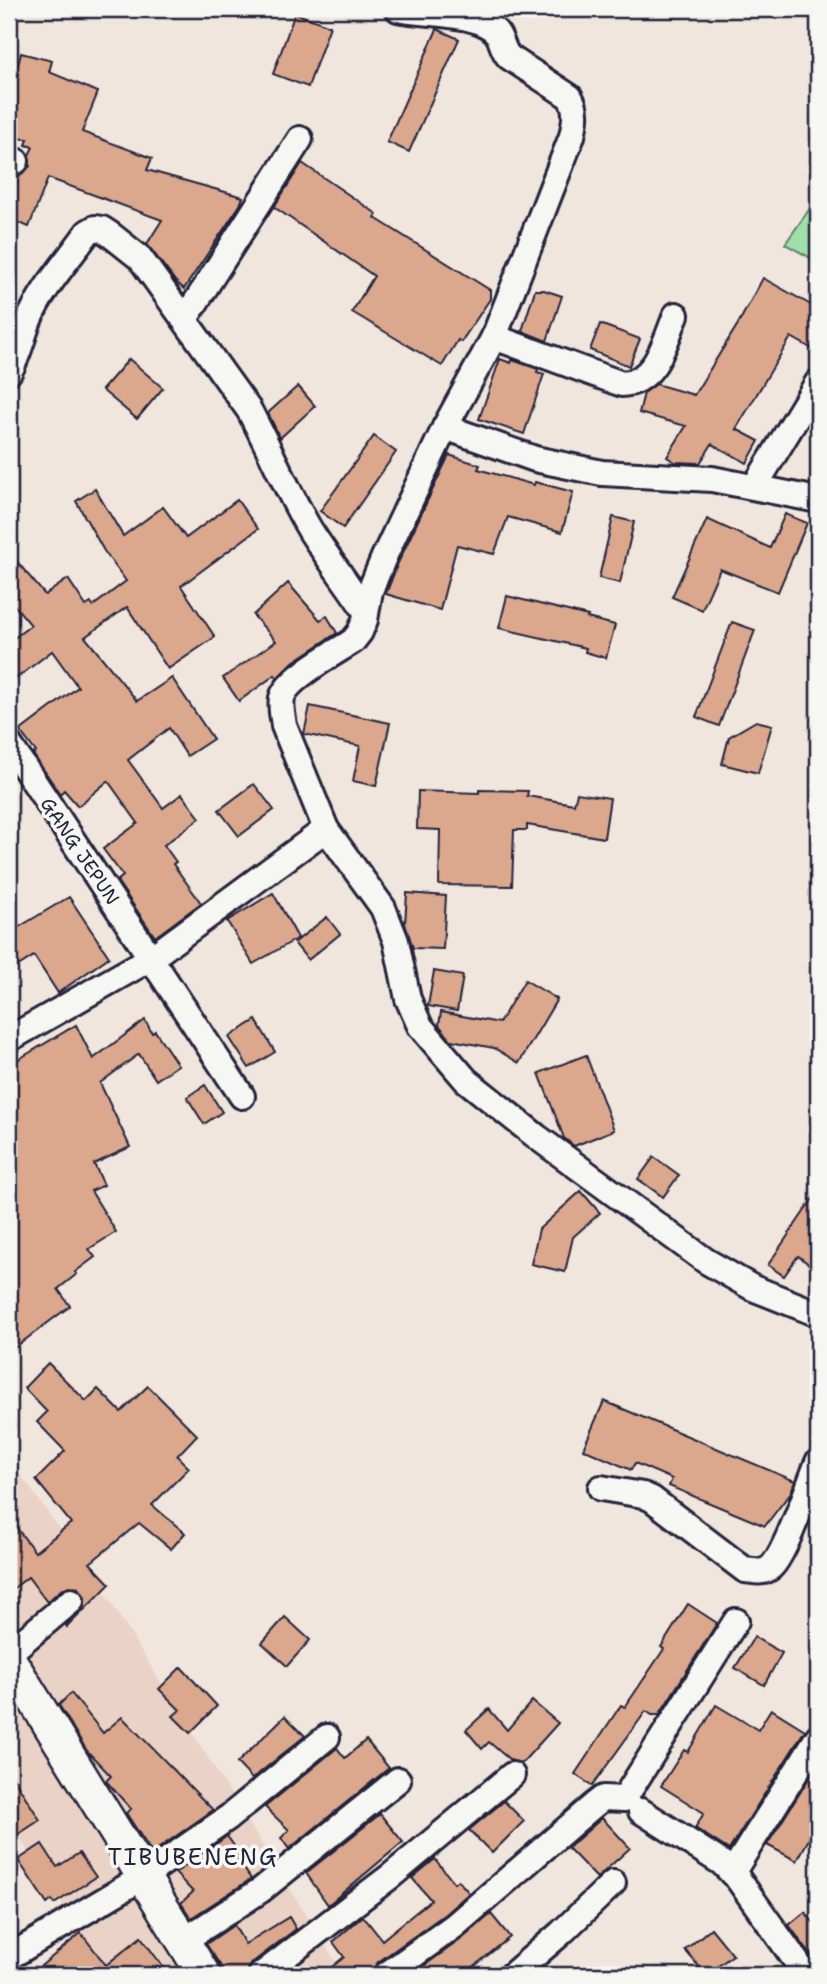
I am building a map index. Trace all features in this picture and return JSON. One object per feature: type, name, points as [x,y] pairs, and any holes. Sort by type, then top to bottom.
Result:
[{"type":"street","points":[[398,9],[466,13],[494,30],[509,57],[570,97],[575,106],[572,136],[494,337],[445,427],[384,557],[370,591],[360,632],[353,641],[301,675],[282,695],[284,726],[326,829],[383,908],[397,941],[408,999],[420,1026],[466,1080],[537,1137],[706,1261],[753,1288],[818,1314]]},
{"type":"street","points":[[185,319],[300,139]]},
{"type":"street","points":[[9,372],[37,304],[89,232],[95,228],[111,235],[140,258],[248,410],[275,467],[310,530],[365,610]]},
{"type":"street","points":[[494,337],[622,384],[633,384],[648,374],[655,363],[676,315]]},
{"type":"street","points":[[755,486],[818,382]]},
{"type":"street","points":[[445,427],[535,459],[602,473],[683,476],[755,486],[818,499]]},
{"type":"street","name":"GANG JEPUN","points":[[9,744],[242,1096]]},
{"type":"street","points":[[9,1040],[151,958],[326,829]]},
{"type":"street","points":[[601,1488],[652,1499],[745,1570],[761,1572],[771,1566],[783,1546],[818,1462]]},
{"type":"street","points":[[9,1653],[71,1601]]},
{"type":"street","points":[[386,1975],[454,1926],[603,1798],[624,1799],[736,1621]]},
{"type":"street","points":[[9,1659],[204,1975]]},
{"type":"street","points":[[9,1957],[143,1877],[229,1817],[327,1737]]},
{"type":"street","points":[[732,1873],[818,1737]]},
{"type":"street","points":[[261,1975],[392,1875],[512,1775]]},
{"type":"street","points":[[183,1941],[261,1890],[398,1780]]},
{"type":"street","points":[[641,1811],[722,1863],[806,1975]]},
{"type":"street","points":[[512,1975],[561,1934],[613,1883]]},
{"type":"shaded area","points":[[9,1458],[105,1593],[344,1975],[109,1975],[9,1822]]},
{"type":"green space","points":[[818,197],[818,262],[785,244]]},
{"type":"building","points":[[295,13],[330,26],[308,87],[273,74]]},
{"type":"building","points":[[437,29],[459,39],[409,152],[387,142]]},
{"type":"building","points":[[21,53],[52,61],[49,72],[98,92],[82,132],[152,158],[147,170],[243,197],[184,289],[147,244],[162,220],[48,178],[29,227],[9,219],[9,200],[20,175],[30,166],[29,155],[33,147],[26,145],[28,139],[9,138],[9,101]]},
{"type":"building","points":[[302,163],[377,214],[375,218],[490,290],[490,299],[461,342],[458,340],[442,366],[352,312],[374,276],[274,207]]},
{"type":"building","points":[[763,278],[818,309],[818,352],[791,337],[736,429],[759,441],[747,463],[712,444],[700,463],[675,462],[667,457],[686,426],[639,413],[644,393],[656,384],[694,395]]},
{"type":"building","points":[[535,290],[562,296],[547,341],[522,331]]},
{"type":"building","points":[[600,324],[640,339],[629,366],[590,350]]},
{"type":"building","points":[[129,359],[163,388],[137,419],[102,390]]},
{"type":"building","points":[[500,359],[511,363],[512,360],[538,369],[537,372],[544,374],[524,434],[479,419]]},
{"type":"building","points":[[298,386],[315,406],[280,438],[268,413]]},
{"type":"building","points":[[374,436],[396,452],[343,528],[320,511]]},
{"type":"building","points":[[449,455],[480,465],[478,469],[534,485],[535,482],[573,492],[562,532],[508,517],[494,554],[457,545],[440,610],[386,594]]},
{"type":"building","points":[[95,489],[123,536],[163,507],[186,538],[237,500],[258,529],[181,586],[215,637],[168,669],[127,607],[85,637],[137,701],[172,678],[213,739],[187,756],[169,728],[128,760],[163,808],[182,794],[200,818],[164,845],[176,862],[173,864],[201,903],[155,937],[117,881],[123,876],[103,849],[138,823],[108,781],[78,806],[64,790],[60,794],[33,754],[36,752],[20,731],[78,687],[52,651],[9,684],[9,642],[31,625],[9,599],[9,552],[45,595],[68,579],[86,606],[91,603],[93,606],[126,581],[104,551],[76,501]]},
{"type":"building","points":[[785,514],[807,523],[778,592],[720,569],[702,610],[672,597],[707,519],[770,548]]},
{"type":"building","points":[[613,517],[634,522],[620,583],[599,578]]},
{"type":"building","points":[[288,583],[320,620],[327,616],[337,633],[293,662],[277,678],[275,675],[239,701],[223,678],[276,641],[253,615]]},
{"type":"building","points":[[507,596],[615,625],[606,658],[585,652],[586,648],[499,628]]},
{"type":"building","points":[[732,622],[755,630],[719,726],[696,717]]},
{"type":"building","points":[[310,706],[390,723],[376,786],[353,781],[360,746],[304,734]]},
{"type":"building","points":[[756,721],[772,725],[758,773],[722,764],[729,737]]},
{"type":"building","points":[[254,784],[274,810],[239,836],[219,810]]},
{"type":"building","points":[[479,790],[528,791],[527,796],[574,804],[577,793],[610,798],[604,838],[527,825],[527,830],[514,830],[512,886],[439,885],[440,830],[417,829],[418,791],[479,793]]},
{"type":"building","points":[[273,893],[298,938],[253,964],[227,921]]},
{"type":"building","points":[[407,893],[446,896],[443,949],[413,948],[405,924]]},
{"type":"building","points":[[69,897],[109,957],[58,993],[34,956],[9,972],[9,933]]},
{"type":"building","points":[[327,917],[340,934],[308,960],[294,943]]},
{"type":"building","points":[[434,971],[463,976],[457,1011],[428,1006]]},
{"type":"building","points":[[525,980],[557,999],[519,1063],[494,1048],[451,1040],[439,1025],[441,1012],[499,1023]]},
{"type":"building","points":[[145,1020],[178,1065],[156,1080],[139,1054],[100,1083],[130,1147],[94,1164],[104,1185],[91,1191],[116,1232],[89,1249],[95,1257],[58,1289],[70,1306],[9,1352],[9,1166],[17,1162],[9,1146],[9,1065],[76,1025],[93,1059]]},
{"type":"building","points":[[256,1020],[275,1052],[249,1068],[229,1037]]},
{"type":"building","points":[[586,1055],[614,1130],[574,1146],[564,1138],[539,1073]]},
{"type":"building","points":[[205,1085],[222,1112],[204,1124],[187,1097]]},
{"type":"building","points":[[654,1157],[679,1175],[663,1197],[638,1179]]},
{"type":"building","points":[[581,1191],[600,1213],[573,1237],[565,1272],[531,1264],[539,1229]]},
{"type":"building","points":[[818,1191],[818,1271],[798,1256],[784,1276],[768,1265]]},
{"type":"building","points":[[48,1363],[86,1401],[98,1389],[121,1412],[148,1386],[197,1435],[177,1456],[189,1468],[152,1505],[185,1533],[171,1549],[139,1523],[90,1563],[110,1584],[67,1627],[85,1605],[85,1598],[77,1587],[62,1589],[47,1602],[28,1577],[9,1592],[9,1518],[35,1552],[71,1523],[36,1480],[65,1451],[37,1422],[47,1412],[24,1388]]},
{"type":"building","points":[[604,1401],[795,1481],[791,1492],[765,1526],[669,1486],[672,1479],[635,1463],[631,1470],[583,1449]]},
{"type":"building","points":[[688,1604],[717,1623],[659,1715],[646,1711],[592,1786],[575,1774],[621,1705],[625,1707],[664,1649],[661,1647]]},
{"type":"building","points":[[285,1617],[310,1640],[287,1666],[262,1643]]},
{"type":"building","points":[[754,1637],[782,1653],[764,1685],[735,1668]]},
{"type":"building","points":[[181,1667],[217,1706],[190,1733],[173,1716],[180,1710],[159,1689]]},
{"type":"building","points":[[71,1693],[103,1733],[122,1717],[213,1810],[152,1853],[126,1813],[131,1809],[106,1781],[111,1776],[87,1751],[59,1705]]},
{"type":"building","points":[[532,1701],[558,1723],[521,1764],[510,1760],[489,1742],[482,1749],[466,1730],[489,1709],[507,1730]]},
{"type":"building","points":[[716,1705],[758,1730],[771,1709],[805,1730],[729,1850],[695,1828],[704,1813],[661,1786],[684,1750],[688,1752]]},
{"type":"building","points":[[285,1716],[305,1736],[252,1779],[237,1763]]},
{"type":"building","points":[[366,1740],[389,1768],[289,1849],[281,1838],[289,1830],[265,1807],[337,1748],[345,1758]]},
{"type":"building","points":[[818,1764],[818,1822],[797,1861],[767,1845]]},
{"type":"building","points":[[9,1771],[40,1820],[17,1835],[9,1823]]},
{"type":"building","points":[[504,1801],[524,1821],[492,1853],[469,1830]]},
{"type":"building","points":[[380,1814],[403,1842],[328,1905],[306,1873]]},
{"type":"building","points":[[602,1818],[630,1848],[597,1878],[568,1848]]},
{"type":"building","points":[[227,1836],[240,1854],[236,1857],[251,1879],[191,1918],[181,1903],[193,1892],[175,1873]]},
{"type":"building","points":[[42,1844],[57,1867],[79,1853],[96,1877],[54,1904],[52,1900],[47,1904],[18,1860]]},
{"type":"building","points":[[435,1859],[454,1883],[458,1880],[469,1893],[445,1914],[377,1963],[371,1975],[322,1975],[344,1957],[333,1942],[363,1916],[382,1940],[431,1900],[412,1878]]},
{"type":"building","points":[[805,1912],[818,1928],[818,1965],[789,1925]]},
{"type":"building","points":[[491,1914],[510,1937],[466,1973],[461,1967],[449,1975],[411,1975],[463,1938]]},
{"type":"building","points":[[289,1917],[296,1929],[252,1963],[246,1975],[222,1975],[220,1965],[206,1944],[234,1925],[245,1944]]},
{"type":"building","points":[[711,1928],[733,1955],[706,1975],[685,1950]]},
{"type":"building","points":[[81,1933],[106,1965],[141,1937],[169,1975],[30,1975]]},
{"type":"district","name":"TIBUBENENG","points":[[193,1857]]}]
